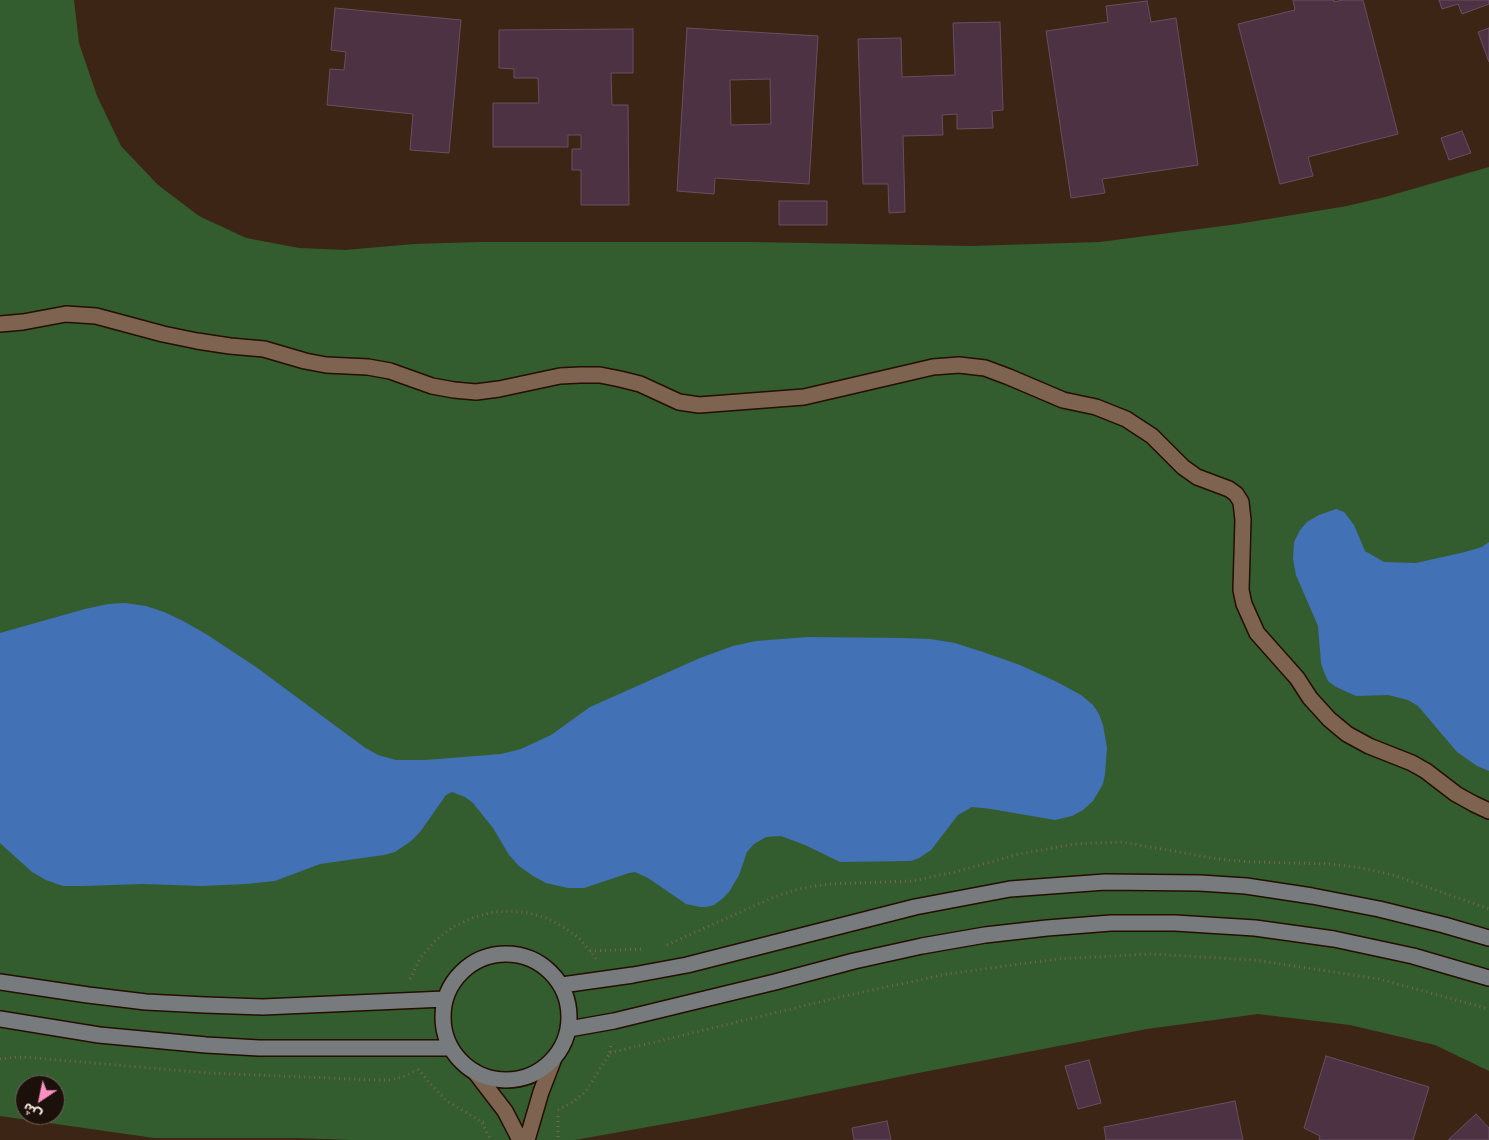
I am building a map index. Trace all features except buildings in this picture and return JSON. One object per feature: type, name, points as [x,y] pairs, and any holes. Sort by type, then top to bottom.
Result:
[{"type":"street","points":[[0,324],[66,314],[96,316],[196,341],[264,349],[326,365],[368,367],[390,371],[432,386],[454,390],[476,392],[500,390],[560,376],[600,375],[640,384],[679,402],[699,405],[804,397],[933,367],[959,365],[985,368],[1063,400],[1096,407],[1126,419],[1152,436],[1183,467],[1197,477],[1230,489],[1236,494],[1241,502],[1243,520],[1241,590],[1244,604],[1257,633],[1297,678],[1310,698],[1347,734],[1370,746],[1412,763],[1426,771],[1456,794],[1489,811]]},
{"type":"street","points":[[562,986],[687,965],[915,907],[1010,889],[1105,882],[1200,883],[1246,886],[1379,909],[1489,938]]},
{"type":"street","points":[[569,1029],[614,1021],[854,961],[922,946],[994,934],[1102,924],[1184,923],[1255,928],[1325,938],[1413,956],[1489,978]]},
{"type":"street","points":[[527,1140],[541,1092],[553,1062],[563,1047],[569,1029],[568,999],[562,986],[541,964],[514,954],[499,954],[485,958],[472,964],[460,973],[451,985],[445,999],[443,1024],[451,1048],[465,1066],[486,1078],[510,1081],[533,1075],[553,1062]]},
{"type":"street","points":[[0,982],[88,996],[146,1002],[205,1005],[263,1007],[445,999]]},
{"type":"street","points":[[0,1019],[99,1035],[206,1045],[259,1048],[451,1048]]},
{"type":"street","points":[[475,1072],[505,1111],[520,1140]]},
{"type":"path","points":[[404,1001],[411,976],[421,957],[436,940],[453,927],[472,918],[493,912],[529,913],[547,918],[563,927],[578,937],[590,950],[608,978]]},
{"type":"path","points":[[610,1053],[840,997],[947,974],[1057,959],[1151,954],[1254,960],[1379,979],[1489,1010]]},
{"type":"path","points":[[0,1059],[26,1058],[209,1073],[376,1080],[391,1080],[418,1070]]},
{"type":"path","points":[[557,1111],[558,1140]]},
{"type":"path","points":[[482,1122],[491,1140]]},
{"type":"green space","points":[[0,0],[74,0],[79,43],[97,96],[121,146],[158,185],[199,216],[246,238],[299,248],[345,250],[414,244],[480,242],[752,242],[971,246],[1100,242],[1238,224],[1347,206],[1489,167],[1489,1071],[1435,1045],[1350,1025],[1258,1014],[1147,1029],[698,1118],[575,1140],[154,1138],[63,1125],[65,1125],[65,1075],[15,1075],[15,1118],[0,1116]]},
{"type":"water","points":[[1336,509],[1344,512],[1354,525],[1365,551],[1384,562],[1416,563],[1465,552],[1482,547],[1489,542],[1489,771],[1477,766],[1457,752],[1418,706],[1408,700],[1388,695],[1356,696],[1336,687],[1328,681],[1321,663],[1318,626],[1296,575],[1293,559],[1294,542],[1300,530],[1307,522],[1319,515]]},
{"type":"water","points":[[125,603],[146,606],[164,612],[206,634],[256,667],[364,747],[378,755],[396,760],[426,760],[501,754],[521,749],[551,735],[590,707],[700,658],[733,646],[756,641],[808,637],[902,638],[930,639],[955,643],[1020,665],[1081,695],[1093,705],[1103,725],[1107,748],[1105,774],[1103,784],[1093,801],[1083,810],[1072,816],[1055,820],[972,807],[958,815],[931,850],[911,861],[840,862],[781,836],[766,837],[754,844],[747,852],[739,875],[729,892],[714,905],[706,907],[686,904],[648,878],[635,872],[584,888],[568,888],[546,883],[519,866],[509,855],[493,828],[473,803],[465,797],[452,792],[446,795],[420,832],[411,841],[395,852],[384,855],[320,864],[275,881],[246,884],[202,886],[143,884],[63,886],[46,880],[32,872],[0,843],[0,633],[85,609],[108,604]]}]
